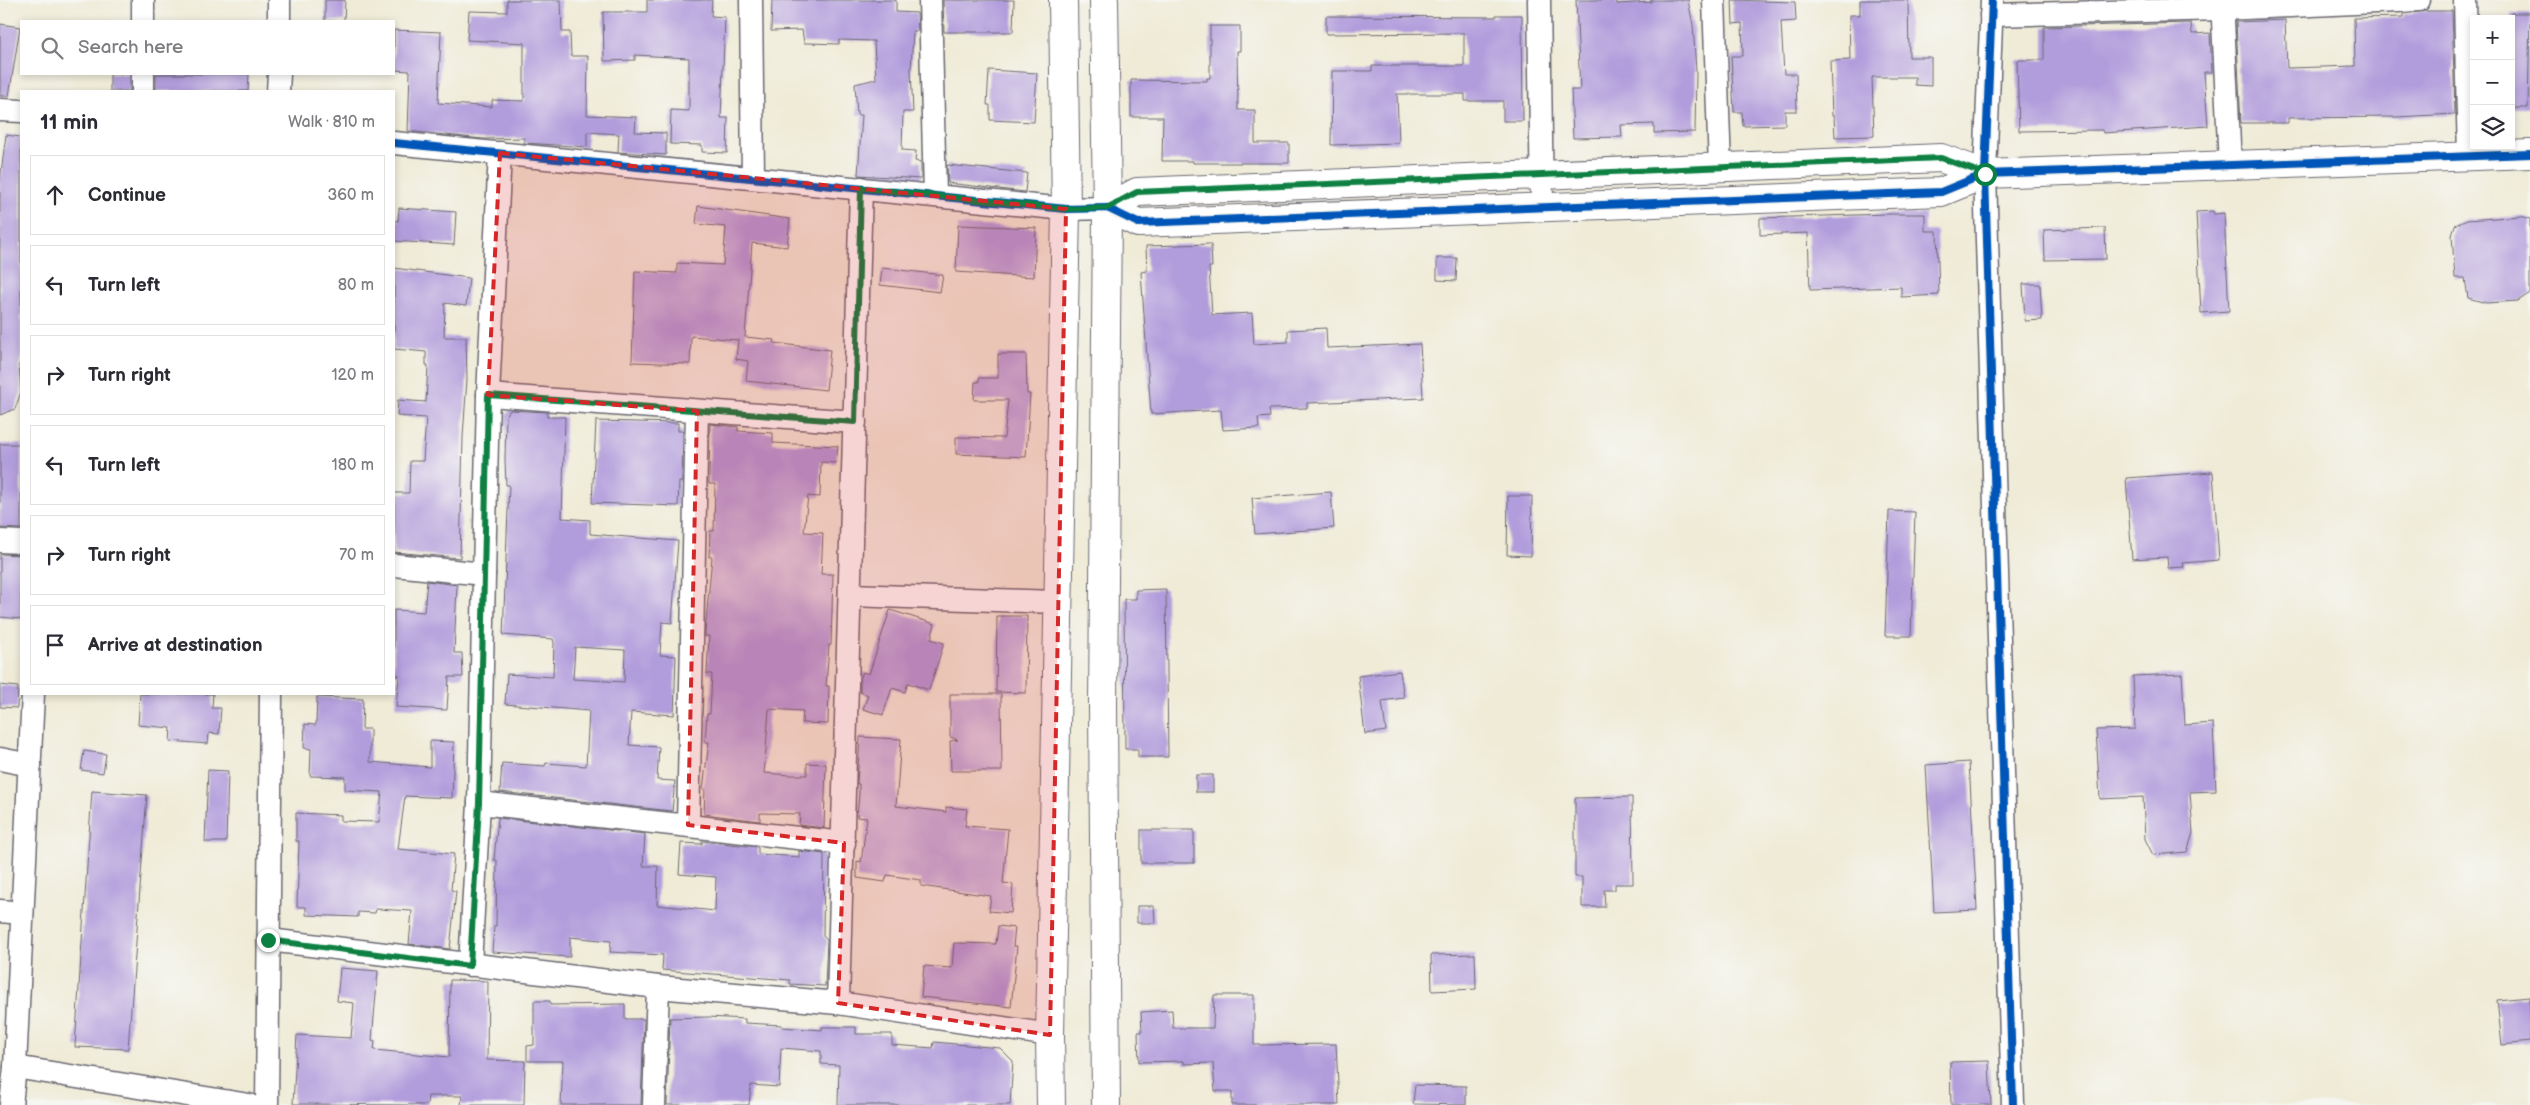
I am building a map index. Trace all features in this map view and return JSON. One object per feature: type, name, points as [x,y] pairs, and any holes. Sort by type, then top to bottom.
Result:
[{"type":"main road","points":[[1051,1105],[1050,1035],[1057,602],[1066,209],[1063,0]]},
{"type":"main road","points":[[1104,0],[1107,208],[1103,696],[1106,1105]]},
{"type":"main road","points":[[1107,208],[1138,223],[1941,192],[1985,174],[2530,154]]},
{"type":"main road","points":[[1107,208],[1137,192],[1941,158],[1985,174]]},
{"type":"street","points":[[143,20],[144,0]]},
{"type":"street","points":[[279,0],[279,20]]},
{"type":"street","points":[[751,0],[753,177]]},
{"type":"street","points":[[930,0],[935,195]]},
{"type":"street","points":[[1539,0],[1542,207]]},
{"type":"street","points":[[1714,0],[1720,167]]},
{"type":"street","points":[[2013,1105],[1985,174],[1992,8],[2419,0]]},
{"type":"street","points":[[2465,0],[2469,156]]},
{"type":"street","points":[[2222,4],[2230,165]]},
{"type":"street","points":[[143,75],[143,90]]},
{"type":"street","points":[[278,90],[279,75]]},
{"type":"street","points":[[0,110],[20,111]]},
{"type":"street","points":[[395,143],[1066,209],[1107,208]]},
{"type":"street","points":[[470,966],[479,803],[488,395],[500,153]]},
{"type":"street","points":[[838,1003],[861,188]]},
{"type":"street","points":[[488,395],[855,422]]},
{"type":"street","points":[[688,825],[697,411]]},
{"type":"street","points":[[0,541],[20,542]]},
{"type":"street","points":[[395,565],[484,574]]},
{"type":"street","points":[[850,595],[1057,602]]},
{"type":"street","points":[[11,1105],[15,1067],[33,695]]},
{"type":"street","points":[[267,1105],[271,695]]},
{"type":"street","points":[[0,759],[30,766]]},
{"type":"street","points":[[479,803],[844,843]]},
{"type":"street","points":[[0,911],[22,913]]},
{"type":"street","points":[[268,940],[470,966],[658,987],[838,1003],[1050,1035]]},
{"type":"street","points":[[654,1105],[658,987]]},
{"type":"street","points":[[15,1067],[250,1105]]},
{"type":"highlighted area","points":[[500,153],[1066,209],[1050,1035],[838,1003],[844,843],[688,825],[697,411],[488,395]]},
{"type":"building","points":[[325,0],[345,0],[344,20],[325,20]]},
{"type":"building","points":[[507,0],[561,0],[562,32],[570,32],[571,56],[588,56],[587,115],[636,117],[635,132],[666,133],[666,155],[618,152],[619,134],[587,132],[587,147],[524,143],[524,138],[483,139],[408,131],[410,71],[395,70],[395,30],[441,32],[438,103],[492,107],[492,100],[524,101],[524,43],[467,40],[469,11],[507,12]]},
{"type":"building","points":[[647,0],[712,0],[711,16],[725,17],[721,118],[728,118],[727,153],[702,152],[702,145],[670,144],[671,110],[689,111],[689,58],[635,55],[635,60],[604,61],[603,12],[647,12]]},
{"type":"building","points":[[772,0],[896,0],[896,12],[917,13],[918,31],[913,31],[911,70],[913,112],[903,112],[902,150],[916,151],[915,161],[921,162],[921,179],[858,175],[862,115],[857,115],[855,84],[876,79],[874,41],[839,40],[839,44],[804,43],[802,30],[771,31]]},
{"type":"building","points":[[943,0],[1014,0],[1013,32],[944,32]]},
{"type":"building","points":[[1576,0],[1617,0],[1617,4],[1651,2],[1651,0],[1688,0],[1693,25],[1696,71],[1695,132],[1654,133],[1654,124],[1621,125],[1622,137],[1573,138],[1571,90],[1580,90]]},
{"type":"building","points":[[1732,0],[1795,2],[1796,21],[1781,22],[1784,74],[1796,74],[1797,111],[1785,111],[1785,125],[1743,126],[1742,112],[1734,112],[1731,56],[1743,56],[1742,23],[1733,24]]},
{"type":"building","points":[[1860,0],[1908,0],[1909,57],[1931,57],[1931,86],[1915,85],[1915,77],[1872,77],[1874,136],[1835,137],[1834,116],[1832,116],[1830,61],[1850,60],[1849,15],[1860,15]]},
{"type":"building","points":[[2426,11],[2452,11],[2455,114],[2396,117],[2288,118],[2288,123],[2241,123],[2236,22],[2285,20],[2287,68],[2355,66],[2354,18],[2404,17],[2404,14]]},
{"type":"building","points":[[2511,13],[2530,13],[2528,108],[2515,108],[2515,15],[2511,15]]},
{"type":"building","points":[[1496,15],[1522,15],[1523,121],[1503,121],[1503,101],[1465,101],[1465,94],[1397,94],[1399,143],[1331,145],[1332,71],[1372,71],[1372,66],[1464,66],[1464,33],[1326,34],[1326,16],[1496,17]]},
{"type":"building","points":[[2191,23],[2192,34],[2210,33],[2212,72],[2204,72],[2208,126],[2103,133],[2102,130],[2019,131],[2017,60],[2044,60],[2044,27]]},
{"type":"building","points":[[0,24],[20,27],[9,96],[0,96]]},
{"type":"building","points":[[1210,26],[1240,26],[1240,51],[1237,51],[1238,110],[1255,110],[1255,143],[1289,143],[1289,163],[1193,163],[1193,161],[1162,161],[1163,117],[1131,117],[1131,80],[1207,81],[1207,78],[1210,78]]},
{"type":"building","points":[[989,70],[1037,73],[1034,122],[990,120],[990,105],[987,105]]},
{"type":"building","points":[[110,75],[130,75],[130,90],[110,90]]},
{"type":"building","points":[[156,75],[249,75],[248,90],[156,90]]},
{"type":"building","points":[[6,135],[20,137],[20,395],[15,409],[0,415],[0,181]]},
{"type":"building","points":[[947,165],[1027,173],[1025,192],[948,183]]},
{"type":"building","points":[[698,206],[790,219],[787,247],[752,243],[745,337],[775,340],[774,343],[830,350],[826,390],[746,381],[748,361],[736,359],[738,340],[691,336],[690,364],[632,362],[635,271],[677,273],[677,263],[723,265],[726,227],[696,224]]},
{"type":"building","points":[[399,208],[456,212],[454,245],[395,241],[395,221],[398,221]]},
{"type":"building","points":[[2213,211],[2214,214],[2224,213],[2229,311],[2201,313],[2196,212]]},
{"type":"building","points":[[1925,214],[1925,231],[1937,231],[1939,295],[1901,297],[1901,287],[1810,290],[1808,233],[1760,235],[1760,218]]},
{"type":"building","points":[[2521,216],[2530,219],[2530,293],[2518,301],[2486,303],[2468,298],[2465,278],[2455,278],[2452,236],[2455,225],[2467,220]]},
{"type":"building","points":[[958,225],[1036,228],[1034,277],[956,272]]},
{"type":"building","points":[[2105,228],[2106,259],[2045,260],[2044,230]]},
{"type":"building","points":[[1211,244],[1212,267],[1209,267],[1212,315],[1252,313],[1254,344],[1288,342],[1288,330],[1326,328],[1327,348],[1420,344],[1423,398],[1307,403],[1307,408],[1269,409],[1270,417],[1258,418],[1259,428],[1223,430],[1221,410],[1151,414],[1141,272],[1147,271],[1146,246]]},
{"type":"building","points":[[1437,258],[1457,258],[1456,281],[1437,280]]},
{"type":"building","points":[[395,268],[469,278],[466,306],[445,303],[444,337],[466,337],[467,379],[463,437],[460,558],[395,552],[395,493],[409,493],[410,461],[423,461],[426,418],[397,416],[398,400],[426,402],[428,365],[426,365],[426,352],[395,349]]},
{"type":"building","points":[[882,268],[943,275],[940,292],[880,285]]},
{"type":"building","points":[[2023,284],[2040,284],[2042,320],[2025,321]]},
{"type":"building","points":[[998,354],[1026,354],[1027,394],[1030,394],[1026,457],[956,454],[956,437],[1004,438],[1008,400],[974,400],[975,382],[979,382],[979,378],[998,378]]},
{"type":"building","points":[[510,410],[547,412],[547,417],[565,417],[562,518],[590,520],[590,534],[678,541],[672,623],[662,622],[660,655],[676,656],[674,715],[631,712],[629,745],[659,747],[657,780],[675,781],[672,811],[500,792],[502,763],[545,766],[546,763],[586,766],[589,711],[505,704],[507,674],[553,677],[554,643],[553,639],[503,635],[509,485],[506,485],[506,416]],"holes":[[[575,647],[625,650],[624,682],[573,679]]]},
{"type":"building","points":[[596,421],[678,423],[678,431],[683,431],[682,482],[679,482],[678,506],[592,503]]},
{"type":"building","points":[[710,424],[738,427],[738,431],[773,433],[773,443],[838,446],[836,463],[821,462],[820,497],[808,496],[804,532],[823,533],[821,574],[833,574],[831,645],[829,645],[826,686],[829,686],[828,724],[802,723],[803,711],[769,709],[764,773],[807,775],[807,763],[826,764],[824,828],[799,825],[800,814],[760,813],[760,821],[704,814],[705,789],[703,789],[709,742],[705,742],[707,714],[710,714],[712,674],[707,674],[709,636],[705,636],[705,632],[712,557],[709,557],[710,531],[714,531],[715,484],[709,484]]},
{"type":"building","points":[[0,444],[20,444],[20,529],[0,528]]},
{"type":"building","points":[[2213,472],[2219,560],[2183,563],[2184,567],[2168,568],[2167,557],[2132,559],[2126,478]]},
{"type":"building","points":[[1331,492],[1334,528],[1255,534],[1252,498]]},
{"type":"building","points":[[1508,496],[1532,496],[1531,556],[1507,555]]},
{"type":"building","points":[[1889,511],[1915,512],[1911,636],[1885,636]]},
{"type":"building","points":[[0,554],[20,555],[20,619],[0,617]]},
{"type":"building","points":[[427,581],[457,585],[454,653],[462,653],[463,677],[449,677],[447,710],[396,707],[399,675],[395,675],[395,610],[424,612]]},
{"type":"building","points":[[1166,589],[1168,757],[1138,757],[1138,749],[1125,749],[1124,599],[1136,599],[1136,590]]},
{"type":"building","points":[[890,610],[935,624],[931,639],[944,643],[929,690],[908,683],[905,692],[892,688],[883,715],[863,709],[868,695],[860,692],[860,679],[863,672],[869,674]]},
{"type":"building","points":[[997,616],[1027,616],[1026,693],[996,692]]},
{"type":"building","points":[[1400,671],[1404,698],[1382,701],[1386,731],[1365,734],[1358,676]]},
{"type":"building","points":[[2182,674],[2185,725],[2213,723],[2216,791],[2190,792],[2193,833],[2187,852],[2153,855],[2145,839],[2143,797],[2100,799],[2096,730],[2135,729],[2133,676]]},
{"type":"building","points":[[0,685],[18,687],[17,708],[0,707]]},
{"type":"building","points":[[950,694],[1001,694],[1002,771],[951,771],[950,741],[958,740],[950,737]]},
{"type":"building","points":[[140,695],[213,695],[212,708],[221,708],[219,734],[209,733],[208,744],[170,741],[171,728],[138,725]]},
{"type":"building","points":[[317,697],[363,699],[362,729],[370,729],[370,762],[430,767],[430,741],[454,742],[452,798],[405,796],[398,849],[454,854],[451,890],[456,891],[450,949],[409,944],[412,911],[376,909],[375,913],[358,912],[358,917],[306,915],[306,907],[297,907],[299,841],[296,841],[296,813],[341,815],[341,821],[379,822],[382,792],[345,790],[345,777],[310,776],[311,749],[304,748],[305,724],[316,725]]},
{"type":"building","points":[[860,737],[901,739],[896,806],[946,812],[946,807],[967,809],[965,826],[1008,829],[1003,883],[1013,884],[1011,913],[989,911],[991,896],[921,886],[921,880],[887,875],[885,882],[857,878],[857,861],[861,862],[867,818],[857,817]]},
{"type":"building","points":[[84,751],[106,754],[103,773],[81,770]]},
{"type":"building","points":[[1969,762],[1977,910],[1934,912],[1926,765]]},
{"type":"building","points":[[208,770],[228,771],[226,842],[205,842]]},
{"type":"building","points":[[1196,775],[1213,775],[1213,792],[1196,792]]},
{"type":"building","points":[[92,791],[147,795],[128,1049],[75,1047]]},
{"type":"building","points":[[1632,797],[1633,884],[1615,884],[1615,890],[1604,890],[1605,907],[1582,907],[1582,877],[1575,877],[1575,798]]},
{"type":"building","points":[[498,818],[645,834],[643,866],[658,866],[657,905],[715,911],[716,877],[679,874],[681,843],[702,844],[702,841],[758,847],[758,854],[799,857],[799,851],[824,854],[823,936],[827,940],[825,986],[790,984],[790,980],[662,970],[663,955],[610,952],[611,941],[570,937],[570,957],[492,952],[494,926],[496,926],[497,860],[494,860]]},
{"type":"building","points":[[1141,830],[1194,830],[1194,863],[1141,863]]},
{"type":"building","points":[[1137,906],[1154,906],[1155,923],[1137,923]]},
{"type":"building","points":[[998,926],[1015,928],[1013,946],[1017,946],[1011,1007],[921,997],[924,966],[952,968],[954,943],[996,944]]},
{"type":"building","points":[[1475,954],[1476,989],[1432,991],[1431,955]]},
{"type":"building","points":[[340,968],[378,971],[372,1040],[375,1041],[374,1050],[449,1057],[450,980],[488,981],[487,1060],[525,1061],[524,1105],[461,1105],[462,1096],[428,1096],[427,1105],[293,1104],[297,1035],[351,1038],[354,1003],[337,1001]]},
{"type":"building","points":[[1214,995],[1254,995],[1254,1045],[1336,1044],[1339,1105],[1232,1105],[1232,1091],[1215,1091],[1213,1063],[1184,1064],[1184,1061],[1139,1062],[1138,1032],[1142,1032],[1141,1012],[1172,1010],[1173,1028],[1213,1028]]},
{"type":"building","points":[[2530,997],[2530,1042],[2502,1045],[2497,1000]]},
{"type":"building","points":[[534,1001],[550,1001],[550,1005],[625,1004],[625,1019],[644,1019],[641,1105],[561,1105],[563,1061],[527,1061],[527,1046],[534,1045]]},
{"type":"building","points":[[708,1017],[745,1019],[745,1023],[822,1030],[822,1027],[856,1027],[856,1034],[892,1034],[892,1045],[933,1048],[934,1042],[1000,1048],[1013,1061],[1010,1105],[838,1105],[839,1065],[821,1064],[821,1051],[781,1048],[779,1087],[751,1085],[749,1105],[667,1105],[670,1018]]},
{"type":"building","points":[[1989,1061],[1991,1105],[1951,1105],[1950,1062]]},
{"type":"building","points":[[1415,1085],[1466,1086],[1466,1105],[1413,1104]]},
{"type":"cycle path","points":[[1992,0],[1985,174],[2013,1105]]},
{"type":"cycle path","points":[[395,143],[1066,209],[1107,208],[1138,223],[1941,192],[1985,174],[2530,154]]},
{"type":"route","points":[[268,940],[470,966],[479,803],[488,395],[855,422],[861,188],[1066,209],[1107,208],[1137,192],[1941,158],[1985,174]]}]
